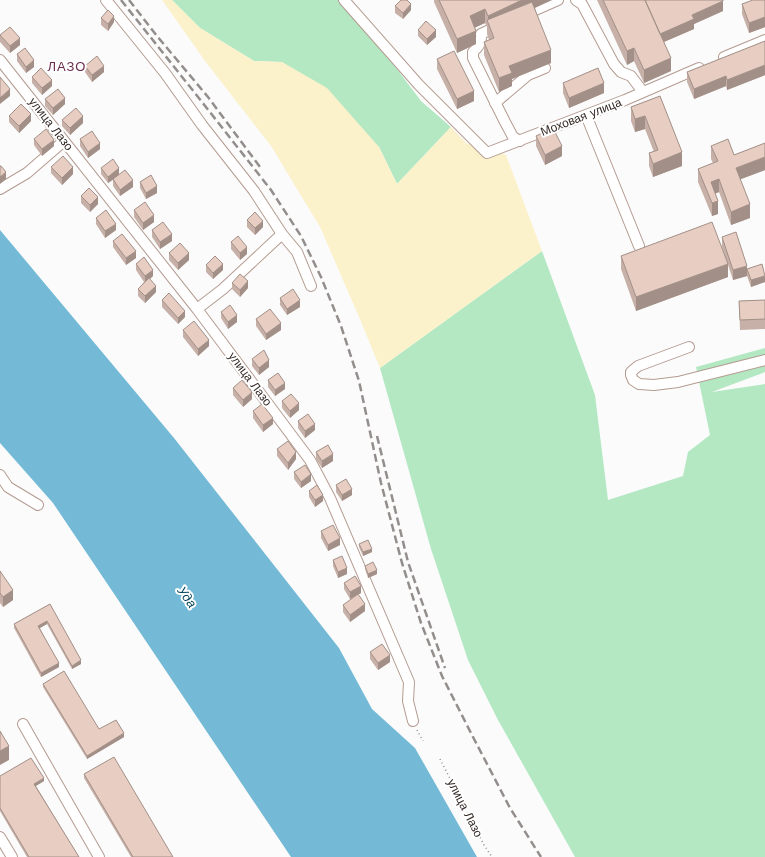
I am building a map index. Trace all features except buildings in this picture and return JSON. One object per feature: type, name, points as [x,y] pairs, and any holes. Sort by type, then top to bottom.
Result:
[{"type":"street","points":[[106,0],[165,73],[202,126],[254,191],[282,234],[297,252],[311,286]]},
{"type":"street","name":"Моховая улица","points":[[344,0],[418,85],[487,153],[643,92],[765,40]]},
{"type":"street","points":[[520,141],[513,137],[495,103],[473,58],[473,52],[478,48],[481,34],[558,0]]},
{"type":"street","points":[[576,0],[582,4],[614,64],[621,72],[632,76],[643,92]]},
{"type":"street","name":"улица Лазо","points":[[0,60],[197,309],[310,460],[330,498],[409,682],[408,701],[412,722]]},
{"type":"street","points":[[495,103],[528,76],[545,68]]},
{"type":"street","points":[[586,115],[639,246]]},
{"type":"street","points":[[0,189],[27,173],[64,142]]},
{"type":"street","points":[[197,309],[223,289],[282,234]]},
{"type":"street","points":[[689,347],[638,366],[632,372],[631,375],[633,380],[638,384],[654,385],[678,382],[765,360]]},
{"type":"street","points":[[0,476],[8,487],[38,505]]},
{"type":"street","points":[[23,724],[99,857]]},
{"type":"street","points":[[0,837],[12,857]]},
{"type":"path","points":[[412,722],[423,741]]},
{"type":"path","name":"улица Лазо","points":[[440,759],[484,845],[492,857]]},
{"type":"green space","points":[[172,0],[345,0],[421,101],[451,127],[397,184],[379,147],[282,62],[254,61],[200,28]]},
{"type":"green space","points":[[542,251],[595,395],[608,500],[683,476],[688,452],[710,435],[696,367],[765,348],[765,372],[712,392],[765,384],[765,857],[575,857],[498,720],[468,660],[431,549],[380,368]]},
{"type":"sand","points":[[162,0],[172,0],[200,28],[254,61],[282,62],[327,88],[379,147],[397,184],[451,127],[467,144],[474,143],[506,155],[542,251],[380,368],[320,227],[271,146],[205,61]]},
{"type":"water","name":"Уда","points":[[0,230],[174,438],[339,648],[372,709],[415,748],[477,857],[291,857],[53,503],[0,443]]},
{"type":"railway","points":[[121,0],[271,190],[301,236],[321,277],[341,326],[359,381],[381,483],[402,563],[421,623],[442,676],[473,737],[510,808],[541,857]]},
{"type":"railway","points":[[129,0],[208,97],[260,167]]},
{"type":"railway","points":[[377,436],[408,562],[445,668]]},
{"type":"district","name":"ЛАЗО","points":[[67,66]]}]
